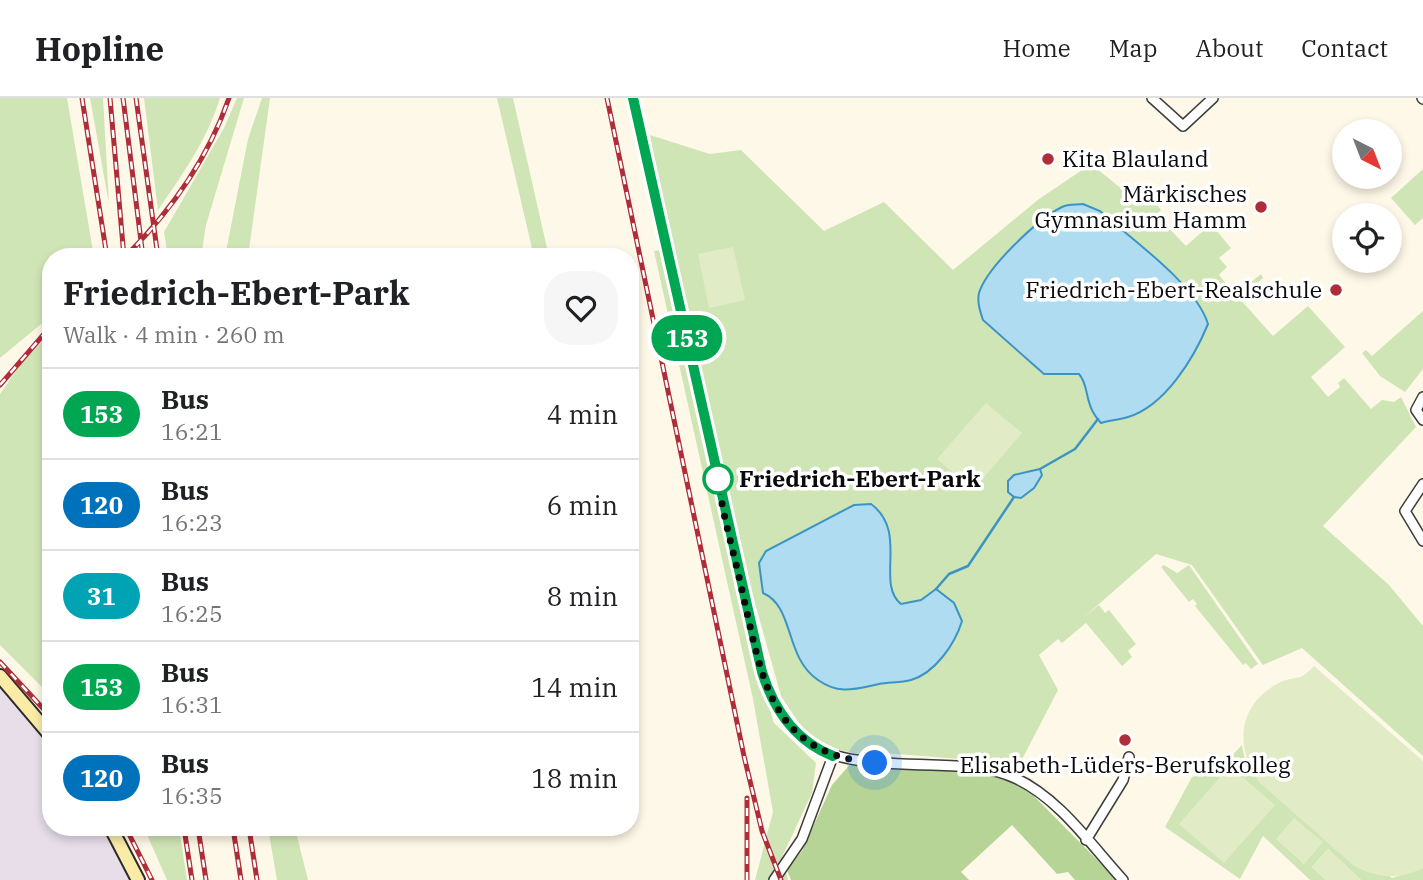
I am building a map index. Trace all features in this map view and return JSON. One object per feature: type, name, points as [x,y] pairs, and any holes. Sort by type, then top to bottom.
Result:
[{"type":"street","points":[[633,98],[762,672],[776,706],[789,725],[818,750],[833,756],[875,763],[973,766],[1003,773],[1041,794],[1123,880]]},
{"type":"street","points":[[1152,98],[1184,126],[1213,98]]},
{"type":"street","points":[[1423,397],[1416,410],[1423,420]]},
{"type":"street","points":[[1423,484],[1405,511],[1423,541]]},
{"type":"street","points":[[0,676],[42,725]]},
{"type":"street","points":[[774,880],[802,839],[833,756]]},
{"type":"street","points":[[1086,840],[1123,780],[1129,757]]},
{"type":"street","points":[[115,836],[138,880]]},
{"type":"shaded area","points":[[0,681],[42,727],[42,836],[116,836],[138,880],[0,880]]},
{"type":"green space","points":[[0,98],[67,98],[92,248],[42,248],[42,323],[0,358]]},
{"type":"green space","points":[[90,98],[103,98],[109,204]]},
{"type":"green space","points":[[144,98],[220,98],[201,142],[158,210]]},
{"type":"green space","points":[[237,98],[244,98],[206,225],[202,248],[167,248],[164,232],[224,128]]},
{"type":"green space","points":[[262,98],[270,98],[249,248],[227,248],[248,139]]},
{"type":"green space","points":[[497,98],[513,98],[547,248],[532,248]]},
{"type":"green space","name":"Friedrich-Ebert-Park","points":[[650,135],[710,154],[741,150],[824,231],[884,202],[953,270],[1039,199],[1091,164],[1133,198],[1144,188],[1161,210],[1156,215],[1186,246],[1211,224],[1231,248],[1219,258],[1227,267],[1219,275],[1236,295],[1261,274],[1263,278],[1240,299],[1273,336],[1308,306],[1345,347],[1311,377],[1328,397],[1340,387],[1338,383],[1344,378],[1371,409],[1382,400],[1394,402],[1401,397],[1416,427],[1323,526],[1389,585],[1423,626],[1423,756],[1302,648],[1263,665],[1192,565],[1156,554],[1083,618],[1099,605],[1105,613],[1109,610],[1136,644],[1128,651],[1132,657],[1122,666],[1086,623],[1062,643],[1058,639],[1039,655],[1058,690],[1016,771],[985,761],[884,753],[872,756],[842,751],[820,742],[803,729],[781,696],[697,396]]},
{"type":"green space","points":[[1423,169],[1423,218],[1415,225],[1402,210],[1402,203],[1395,203],[1391,198]]},
{"type":"green space","points":[[733,247],[745,300],[709,308],[698,254]]},
{"type":"green space","points":[[660,250],[757,666],[774,723],[816,763],[812,793],[782,857],[788,880],[755,880],[773,812],[753,699],[654,251]]},
{"type":"green space","points":[[1423,311],[1423,369],[1405,392],[1380,376],[1362,353],[1366,350],[1372,356]]},
{"type":"green space","points":[[42,342],[42,687],[0,645],[0,394],[21,364]]},
{"type":"green space","points":[[986,403],[1022,433],[973,490],[937,459]]},
{"type":"green space","points":[[1164,565],[1177,573],[1189,565],[1258,664],[1251,669],[1246,663],[1243,665],[1195,606],[1197,604],[1193,599],[1189,602],[1161,567]]},
{"type":"green space","points":[[1314,666],[1423,761],[1423,868],[1388,876],[1354,866],[1259,782],[1251,769],[1246,755],[1244,728],[1254,704],[1277,684],[1300,677]]},
{"type":"green space","points":[[1242,745],[1244,756],[1392,878],[1423,868],[1423,880],[1361,880],[1328,849],[1312,867],[1326,880],[1310,880],[1263,836],[1240,879],[1165,827],[1192,777],[1222,766]],"holes":[[[1295,818],[1304,864],[1277,839]]]},
{"type":"green space","points":[[853,761],[973,766],[1017,779],[1117,880],[1075,880],[1068,872],[1057,874],[1012,825],[961,872],[969,880],[791,880],[787,870],[802,851],[832,785]]},
{"type":"green space","points":[[1230,766],[1275,805],[1224,863],[1179,824]]},
{"type":"green space","points":[[1294,818],[1323,842],[1304,864],[1276,839]]},
{"type":"green space","points":[[148,836],[180,836],[187,880],[167,880]]},
{"type":"green space","points":[[269,836],[297,836],[308,880],[277,880]]},
{"type":"green space","points":[[1328,849],[1361,880],[1326,880],[1312,867]]},
{"type":"water","points":[[1083,204],[1100,211],[1177,278],[1201,309],[1208,324],[1195,351],[1166,392],[1141,411],[1101,423],[1095,416],[1079,374],[1044,374],[983,320],[979,303],[979,293],[984,282],[1015,245],[1052,213],[1062,207]]},
{"type":"water","points":[[1040,469],[1042,475],[1034,488],[1021,498],[1008,492],[1008,481],[1014,475]]},
{"type":"water","points":[[871,504],[882,515],[888,528],[891,583],[894,595],[901,604],[921,600],[936,589],[954,603],[962,621],[943,656],[920,676],[907,681],[855,689],[833,688],[818,680],[800,659],[780,609],[763,593],[759,563],[766,551],[854,505]]},
{"type":"waterway","points":[[1040,469],[1075,449],[1098,419]]},
{"type":"waterway","points":[[936,589],[949,574],[968,566],[1014,497]]},
{"type":"railway","points":[[82,98],[106,248]]},
{"type":"railway","points":[[110,98],[123,248]]},
{"type":"railway","points":[[123,98],[142,248]]},
{"type":"railway","points":[[136,98],[157,248]]},
{"type":"railway","points":[[134,248],[186,184],[210,142],[229,98]]},
{"type":"railway","points":[[607,98],[638,248]]},
{"type":"railway","points":[[639,252],[744,756],[762,831],[781,880]]},
{"type":"railway","points":[[0,385],[42,336]]},
{"type":"railway","points":[[0,662],[42,707]]},
{"type":"railway","points":[[747,798],[747,880]]},
{"type":"railway","points":[[130,836],[152,880]]},
{"type":"railway","points":[[185,836],[192,880]]},
{"type":"railway","points":[[199,836],[206,880]]},
{"type":"railway","points":[[234,836],[241,880]]},
{"type":"railway","points":[[250,836],[257,880]]},
{"type":"bus line","name":"153","points":[[633,98],[762,672],[776,706],[794,730],[818,750],[833,756]]},
{"type":"place","name":"Kita Blauland","points":[[1048,159]]},
{"type":"place","name":"Märkisches Gymnasium Hamm","points":[[1261,207]]},
{"type":"place","name":"Friedrich-Ebert-Realschule","points":[[1336,290]]},
{"type":"place","name":"Friedrich-Ebert-Park","points":[[718,479]]},
{"type":"place","name":"Elisabeth-Lüders-Berufskolleg","points":[[1125,740]]},
{"type":"route","points":[[718,479],[752,633],[762,672],[776,706],[794,730],[818,750],[853,761],[875,763]]}]
